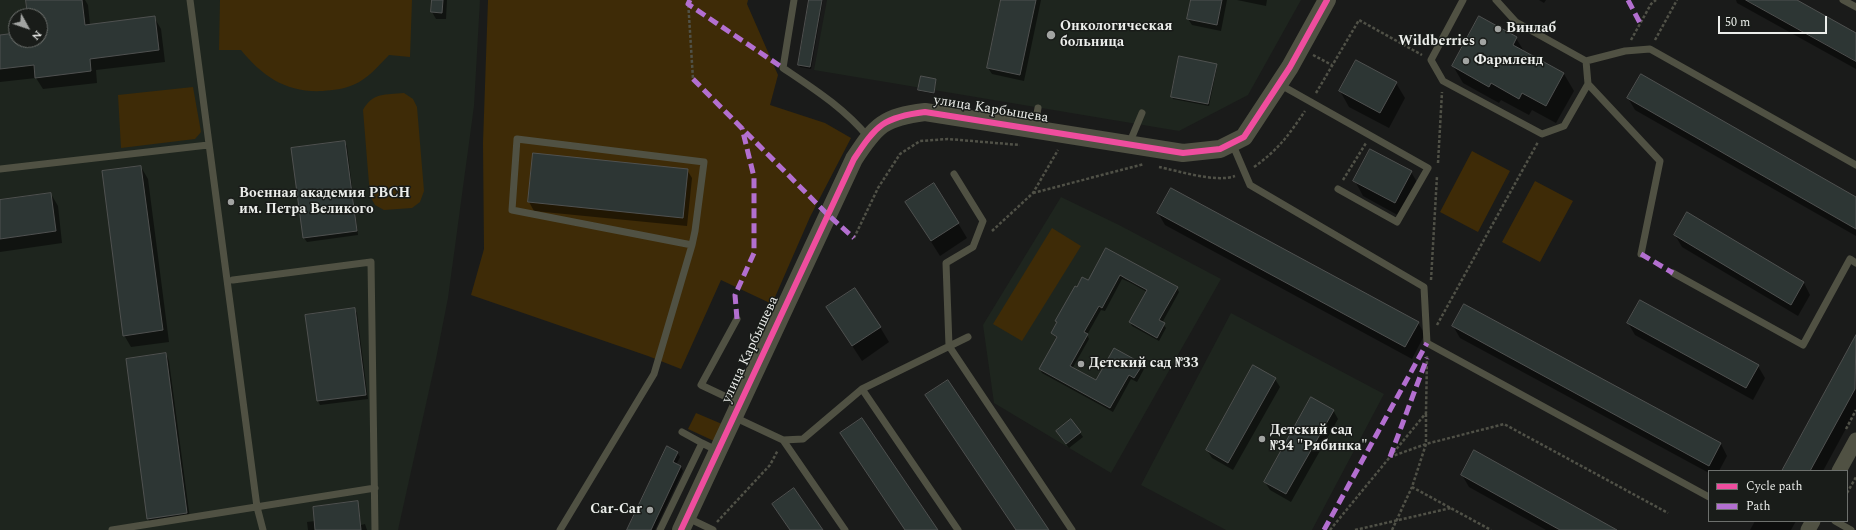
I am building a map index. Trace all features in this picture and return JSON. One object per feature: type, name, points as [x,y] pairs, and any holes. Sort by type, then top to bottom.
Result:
[{"type":"street","name":"улица Карбышева","points":[[684,524],[710,447],[736,410],[854,159],[869,137],[884,123],[902,115],[925,112],[1183,153],[1220,149],[1244,137],[1290,68],[1327,0]]},
{"type":"street","points":[[1840,470],[1856,440]]},
{"type":"lane","points":[[190,0],[257,507],[263,530]]},
{"type":"lane","points":[[794,0],[783,68],[838,105],[869,137]]},
{"type":"lane","points":[[1463,0],[1431,60],[1442,81],[1542,134],[1564,126],[1588,84],[1586,61]]},
{"type":"lane","points":[[1496,0],[1516,22],[1586,61],[1625,51],[1650,49],[1856,165]]},
{"type":"lane","points":[[1843,0],[1856,7]]},
{"type":"lane","points":[[1279,84],[1428,168],[1397,222],[1338,189]]},
{"type":"lane","points":[[1588,84],[1660,161],[1641,254]]},
{"type":"lane","points":[[1034,129],[1038,108]]},
{"type":"lane","points":[[1129,145],[1142,113]]},
{"type":"lane","points":[[560,530],[654,374],[692,244],[704,162],[517,139],[512,210],[692,244]]},
{"type":"lane","points":[[1232,143],[1250,185],[1424,288],[1427,343],[1708,496]]},
{"type":"lane","points":[[0,169],[208,145]]},
{"type":"lane","points":[[954,174],[983,221],[973,247],[946,263],[949,346],[1072,530]]},
{"type":"lane","points":[[1673,273],[1803,345],[1850,259],[1856,263]]},
{"type":"lane","points":[[233,280],[371,262],[375,530]]},
{"type":"lane","points":[[736,319],[701,385],[736,410],[783,440],[845,530]]},
{"type":"lane","points":[[783,440],[803,439],[862,389],[968,337]]},
{"type":"lane","points":[[862,389],[958,530]]},
{"type":"lane","points":[[660,530],[710,447],[682,432]]},
{"type":"lane","points":[[112,530],[375,488]]},
{"type":"lane","points":[[1837,522],[1851,530]]},
{"type":"lane","points":[[684,524],[712,530]]},
{"type":"path","points":[[688,0],[693,79]]},
{"type":"path","points":[[1625,51],[1651,4],[1656,0]]},
{"type":"path","points":[[1650,49],[1677,0]]},
{"type":"path","points":[[1309,53],[1332,65]]},
{"type":"path","points":[[1427,343],[1542,134]]},
{"type":"path","points":[[1338,189],[1370,135]]},
{"type":"path","points":[[854,238],[878,188],[900,154],[920,141],[948,139],[1023,145]]},
{"type":"path","points":[[973,247],[1033,193],[1058,150],[1051,149]]},
{"type":"path","points":[[1033,193],[1144,164]]},
{"type":"path","points":[[1392,530],[1412,488],[1426,444],[1426,413]]},
{"type":"path","points":[[1390,457],[1426,444],[1504,424],[1668,513]]},
{"type":"path","points":[[712,530],[770,465],[783,440]]},
{"type":"path","points":[[1848,491],[1856,477]]},
{"type":"path","points":[[1412,488],[1491,530]]},
{"type":"path","points":[[1354,530],[1452,508]]},
{"type":"shaded area","name":"Военная академия РВСН им. Петра Великого","points":[[0,0],[480,0],[474,106],[448,298],[398,530],[0,530]]},
{"type":"shaded area","points":[[220,0],[412,0],[410,57],[389,55],[363,79],[353,85],[342,88],[323,91],[310,91],[287,86],[267,75],[258,68],[241,50],[219,50]]},
{"type":"shaded area","points":[[488,0],[748,0],[747,4],[778,75],[770,105],[825,123],[851,138],[810,217],[772,304],[721,280],[681,369],[648,356],[471,295],[484,249],[483,143]]},
{"type":"shaded area","name":"Онкологическая больница","points":[[827,0],[1301,0],[1248,95],[1179,131],[814,70]]},
{"type":"shaded area","points":[[193,87],[201,132],[195,139],[121,148],[118,95]]},
{"type":"shaded area","points":[[404,93],[413,99],[417,107],[424,191],[420,202],[412,208],[384,210],[375,205],[370,196],[363,110],[375,97]]},
{"type":"shaded area","points":[[1472,151],[1510,171],[1478,232],[1440,212]]},
{"type":"shaded area","points":[[1535,181],[1573,201],[1540,262],[1502,242]]},
{"type":"shaded area","name":"Детский сад №33","points":[[1061,197],[1119,225],[1221,279],[1111,473],[994,403],[983,325]]},
{"type":"shaded area","points":[[1052,228],[1081,246],[1022,341],[993,324]]},
{"type":"shaded area","name":"Детский сад №34 \"Рябинка\"","points":[[1231,313],[1384,394],[1312,530],[1226,530],[1141,485]]},
{"type":"shaded area","points":[[696,413],[722,424],[714,441],[688,429]]},
{"type":"building","points":[[26,0],[82,0],[85,25],[155,16],[159,50],[90,59],[91,71],[35,78],[34,65],[0,69],[0,35],[8,34],[8,48],[48,48],[48,8],[27,8]]},
{"type":"building","points":[[432,0],[443,0],[442,13],[431,12]]},
{"type":"building","points":[[809,0],[822,0],[810,67],[798,65]]},
{"type":"building","points":[[1001,0],[1036,0],[1020,75],[987,68]]},
{"type":"building","points":[[1191,0],[1222,0],[1217,25],[1187,19]]},
{"type":"building","points":[[1746,0],[1797,0],[1856,33],[1856,61]]},
{"type":"building","points":[[1479,16],[1517,37],[1513,45],[1564,73],[1546,106],[1522,93],[1519,99],[1491,83],[1489,87],[1452,66]]},
{"type":"building","points":[[1179,56],[1217,64],[1208,104],[1171,97]]},
{"type":"building","points":[[1356,60],[1397,82],[1380,113],[1339,91]]},
{"type":"building","points":[[1641,74],[1856,197],[1856,229],[1627,98]]},
{"type":"building","points":[[921,76],[936,79],[934,93],[918,90]]},
{"type":"building","points":[[345,141],[357,231],[303,238],[291,148]]},
{"type":"building","points":[[1370,149],[1412,171],[1395,203],[1353,181]]},
{"type":"building","points":[[533,153],[688,169],[683,218],[528,202]]},
{"type":"building","points":[[141,166],[163,330],[123,336],[102,171]]},
{"type":"building","points":[[934,183],[959,223],[931,241],[905,202]]},
{"type":"building","points":[[1171,188],[1419,322],[1405,347],[1157,213]]},
{"type":"building","points":[[51,193],[56,231],[0,239],[0,200]]},
{"type":"building","points":[[1687,212],[1804,282],[1791,305],[1674,235]]},
{"type":"building","points":[[1106,248],[1178,287],[1159,320],[1165,323],[1157,338],[1129,322],[1147,290],[1120,275],[1102,308],[1099,306],[1084,332],[1088,334],[1070,366],[1096,380],[1114,348],[1143,364],[1134,378],[1129,375],[1110,408],[1039,369],[1057,337],[1051,333],[1057,322],[1055,321],[1075,286],[1077,287],[1082,277],[1088,280]]},
{"type":"building","points":[[855,288],[881,327],[852,346],[826,307]]},
{"type":"building","points":[[1640,300],[1759,365],[1746,388],[1627,323]]},
{"type":"building","points":[[1464,304],[1721,443],[1709,466],[1452,326]]},
{"type":"building","points":[[355,308],[366,395],[317,401],[305,315]]},
{"type":"building","points":[[1856,335],[1855,389],[1811,470],[1783,470]]},
{"type":"building","points":[[166,353],[187,513],[147,519],[126,359]]},
{"type":"building","points":[[1253,365],[1276,378],[1228,463],[1206,450]]},
{"type":"building","points":[[948,380],[1049,530],[1016,530],[925,395]]},
{"type":"building","points":[[1311,397],[1334,410],[1286,494],[1264,482]]},
{"type":"building","points":[[862,418],[938,530],[905,530],[840,433]]},
{"type":"building","points":[[1071,419],[1081,432],[1066,444],[1056,431]]},
{"type":"building","points":[[667,446],[678,452],[673,462],[681,466],[651,530],[627,530]]},
{"type":"building","points":[[1474,450],[1617,530],[1560,530],[1461,475]]},
{"type":"building","points":[[794,488],[823,530],[790,530],[772,504]]},
{"type":"building","points":[[358,501],[361,530],[315,530],[313,507]]},
{"type":"marked path","points":[[690,0],[688,4],[783,68]]},
{"type":"marked path","points":[[1628,0],[1640,23]]},
{"type":"marked path","points":[[693,79],[827,214],[854,238]]},
{"type":"marked path","points":[[737,319],[735,295],[754,253],[754,177],[742,128]]},
{"type":"marked path","points":[[1641,254],[1673,273]]},
{"type":"marked path","points":[[1324,530],[1427,343]]},
{"type":"marked path","points":[[1390,457],[1427,358]]},
{"type":"cycle path","points":[[681,530],[854,159],[869,138],[882,125],[890,120],[925,112],[1183,153],[1220,149],[1244,137],[1290,67],[1327,0]]},
{"type":"place","name":"Винлаб","points":[[1498,29]]},
{"type":"place","name":"Онкологическая больница","points":[[1051,35]]},
{"type":"place","name":"Wildberries","points":[[1483,42]]},
{"type":"place","name":"Фармленд","points":[[1466,61]]},
{"type":"place","name":"Военная академия РВСН им. Петра Великого","points":[[231,202]]},
{"type":"place","name":"Детский сад №33","points":[[1081,364]]},
{"type":"place","name":"Детский сад №34 \"Рябинка\"","points":[[1262,439]]},
{"type":"place","name":"Car-Car","points":[[650,510]]}]
